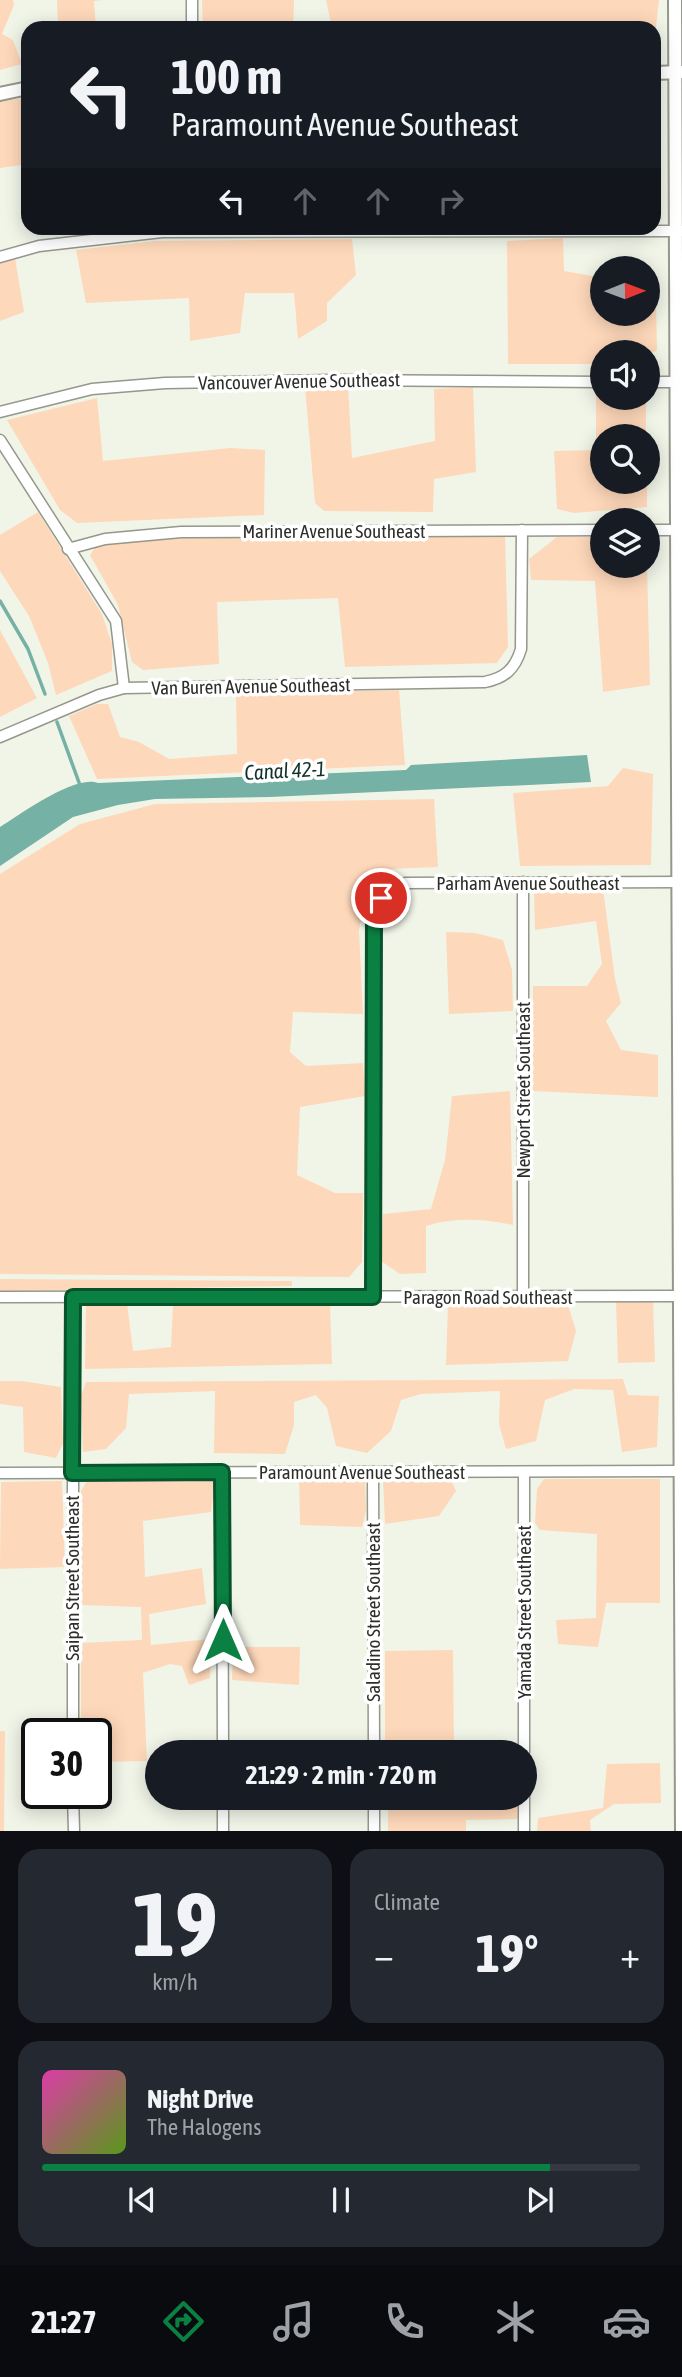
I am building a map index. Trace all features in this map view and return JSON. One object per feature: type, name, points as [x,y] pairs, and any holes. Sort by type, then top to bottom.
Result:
[{"type":"street","points":[[192,0],[192,21]]},
{"type":"street","points":[[675,0],[680,231],[678,530],[681,793],[682,1831]]},
{"type":"street","points":[[0,94],[21,90]]},
{"type":"street","points":[[661,231],[680,231]]},
{"type":"street","points":[[0,257],[38,246],[135,235]]},
{"type":"street","name":"Vancouver Avenue Southeast","points":[[0,412],[92,389],[165,383],[334,380],[590,382]]},
{"type":"street","points":[[660,382],[679,383]]},
{"type":"street","points":[[0,440],[116,621],[124,688]]},
{"type":"street","name":"Van Buren Avenue Southeast","points":[[0,737],[99,695],[124,688],[485,682],[500,678],[517,662],[521,649],[522,530]]},
{"type":"street","name":"Mariner Avenue Southeast","points":[[68,549],[105,539],[181,532],[590,530]]},
{"type":"street","points":[[660,530],[678,530]]},
{"type":"street","name":"Newport Street Southeast","points":[[523,882],[523,1297]]},
{"type":"street","name":"Parham Avenue Southeast","points":[[373,1297],[374,913],[381,898],[389,889],[405,883],[680,882]]},
{"type":"street","name":"Paragon Road Southeast","points":[[0,1297],[681,1296]]},
{"type":"street","name":"Saipan Street Southeast","points":[[73,1297],[73,1718]]},
{"type":"street","name":"Paramount Avenue Southeast","points":[[0,1473],[681,1471]]},
{"type":"street","points":[[222,1472],[223,1740]]},
{"type":"street","name":"Saladino Street Southeast","points":[[373,1472],[374,1740]]},
{"type":"street","name":"Yamada Street Southeast","points":[[524,1472],[524,1740]]},
{"type":"street","points":[[73,1809],[74,1831]]},
{"type":"street","points":[[223,1810],[223,1831]]},
{"type":"street","points":[[374,1810],[374,1831]]},
{"type":"street","points":[[524,1810],[524,1831]]},
{"type":"shaded area","points":[[0,0],[13,0],[14,5],[2,34],[13,40],[21,64],[0,70]]},
{"type":"shaded area","points":[[57,0],[103,0],[94,1],[95,21],[58,21]]},
{"type":"shaded area","points":[[202,0],[294,0],[293,21],[203,21]]},
{"type":"shaded area","points":[[326,0],[659,0],[657,21],[330,21]]},
{"type":"shaded area","points":[[21,98],[21,165],[0,168],[0,102]]},
{"type":"shaded area","points":[[563,238],[564,271],[590,276],[590,326],[656,326],[657,340],[590,340],[590,364],[508,364],[507,241]]},
{"type":"shaded area","points":[[352,239],[356,275],[327,303],[327,321],[298,339],[294,293],[245,293],[240,333],[190,341],[189,298],[86,303],[76,250],[155,241]]},
{"type":"shaded area","points":[[15,258],[24,312],[0,321],[0,263]]},
{"type":"shaded area","points":[[348,386],[352,458],[435,441],[434,389],[473,387],[476,472],[434,479],[433,512],[324,511],[315,503],[305,387]]},
{"type":"shaded area","points":[[97,398],[103,461],[230,448],[265,450],[264,515],[77,523],[60,510],[7,420]]},
{"type":"shaded area","points":[[596,410],[646,410],[646,424],[596,424]]},
{"type":"shaded area","points":[[590,450],[590,494],[647,494],[647,507],[590,508],[590,512],[574,513],[557,509],[554,451]]},
{"type":"shaded area","points":[[38,512],[102,614],[112,644],[112,671],[56,695],[48,663],[29,616],[0,571],[0,535]]},
{"type":"shaded area","points":[[505,534],[508,647],[497,663],[345,667],[338,598],[217,602],[219,664],[143,670],[132,662],[118,605],[90,555],[96,546],[175,537]]},
{"type":"shaded area","points":[[557,537],[590,537],[590,578],[647,578],[650,685],[603,692],[595,581],[531,580],[529,559]]},
{"type":"shaded area","points":[[0,630],[37,698],[0,717]]},
{"type":"shaded area","points":[[399,690],[405,765],[97,779],[69,716],[97,704],[108,704],[120,737],[139,742],[169,759],[237,754],[236,694]]},
{"type":"shaded area","points":[[623,768],[653,774],[651,865],[520,866],[513,793],[608,786]]},
{"type":"shaded area","points":[[434,799],[438,867],[390,869],[365,889],[359,931],[363,1014],[293,1012],[290,1052],[306,1066],[363,1063],[365,1096],[300,1107],[297,1175],[335,1193],[363,1193],[362,1262],[349,1277],[0,1274],[0,874],[80,824],[155,804]]},
{"type":"shaded area","points":[[603,889],[615,979],[621,1003],[606,1021],[621,1050],[658,1055],[658,1097],[532,1091],[533,986],[587,986],[602,964],[596,921],[535,930],[534,891]]},
{"type":"shaded area","points":[[446,932],[475,933],[503,940],[512,970],[513,1011],[449,1014]]},
{"type":"shaded area","points":[[510,1091],[513,1225],[470,1220],[426,1226],[426,1273],[400,1274],[381,1261],[383,1214],[431,1209],[445,1160],[452,1096]]},
{"type":"shaded area","points":[[0,1279],[292,1281],[292,1286],[0,1291]]},
{"type":"shaded area","points":[[653,1301],[655,1362],[618,1363],[616,1302]]},
{"type":"shaded area","points":[[567,1302],[576,1331],[568,1361],[446,1365],[448,1304]]},
{"type":"shaded area","points":[[127,1303],[133,1351],[171,1347],[173,1305],[330,1305],[332,1364],[85,1369],[86,1305]]},
{"type":"shaded area","points":[[623,1379],[628,1395],[659,1396],[657,1447],[622,1452],[613,1390],[574,1389],[545,1400],[536,1441],[506,1449],[499,1424],[500,1391],[421,1394],[401,1400],[391,1431],[367,1453],[336,1446],[327,1408],[316,1395],[294,1402],[294,1425],[285,1454],[214,1453],[215,1391],[129,1394],[126,1428],[106,1449],[83,1452],[81,1396],[86,1382]]},
{"type":"shaded area","points":[[0,1381],[22,1381],[61,1387],[63,1443],[56,1458],[24,1452],[23,1407],[0,1404]]},
{"type":"shaded area","points":[[299,1477],[365,1479],[366,1511],[362,1527],[300,1525]]},
{"type":"shaded area","points":[[88,1479],[215,1479],[211,1512],[143,1521],[145,1577],[202,1568],[206,1604],[149,1614],[151,1645],[211,1639],[210,1678],[189,1685],[182,1666],[170,1664],[143,1673],[145,1761],[112,1762],[112,1718],[81,1718],[81,1643],[142,1640],[141,1607],[80,1605],[81,1491]]},
{"type":"shaded area","points":[[544,1479],[660,1479],[660,1603],[606,1603],[598,1647],[558,1644],[556,1620],[596,1618],[597,1534],[540,1530],[535,1523],[537,1489]]},
{"type":"shaded area","points":[[383,1480],[451,1480],[456,1491],[439,1516],[385,1524]]},
{"type":"shaded area","points":[[62,1481],[65,1567],[0,1569],[1,1482]]},
{"type":"shaded area","points":[[233,1647],[300,1647],[299,1685],[232,1680]]},
{"type":"shaded area","points":[[453,1650],[454,1740],[385,1740],[385,1651]]},
{"type":"shaded area","points":[[0,1731],[5,1731],[4,1831],[0,1831]]},
{"type":"shaded area","points":[[660,1763],[661,1803],[614,1804],[590,1820],[591,1831],[537,1831],[538,1818],[603,1808],[607,1764]]},
{"type":"shaded area","points":[[388,1810],[521,1810],[521,1819],[466,1820],[466,1831],[388,1831]]},
{"type":"water","points":[[587,755],[591,782],[270,797],[155,799],[118,805],[73,817],[0,866],[0,827],[48,797],[76,784],[406,770],[411,765]]},
{"type":"waterway","points":[[0,601],[28,649],[45,694]]},
{"type":"waterway","points":[[57,722],[81,788]]},
{"type":"route","points":[[223,1640],[222,1472],[72,1473],[73,1297],[373,1297],[374,913],[381,898]]},
{"type":"water label","name":"Canal 42-1","points":[[285,771]]}]
